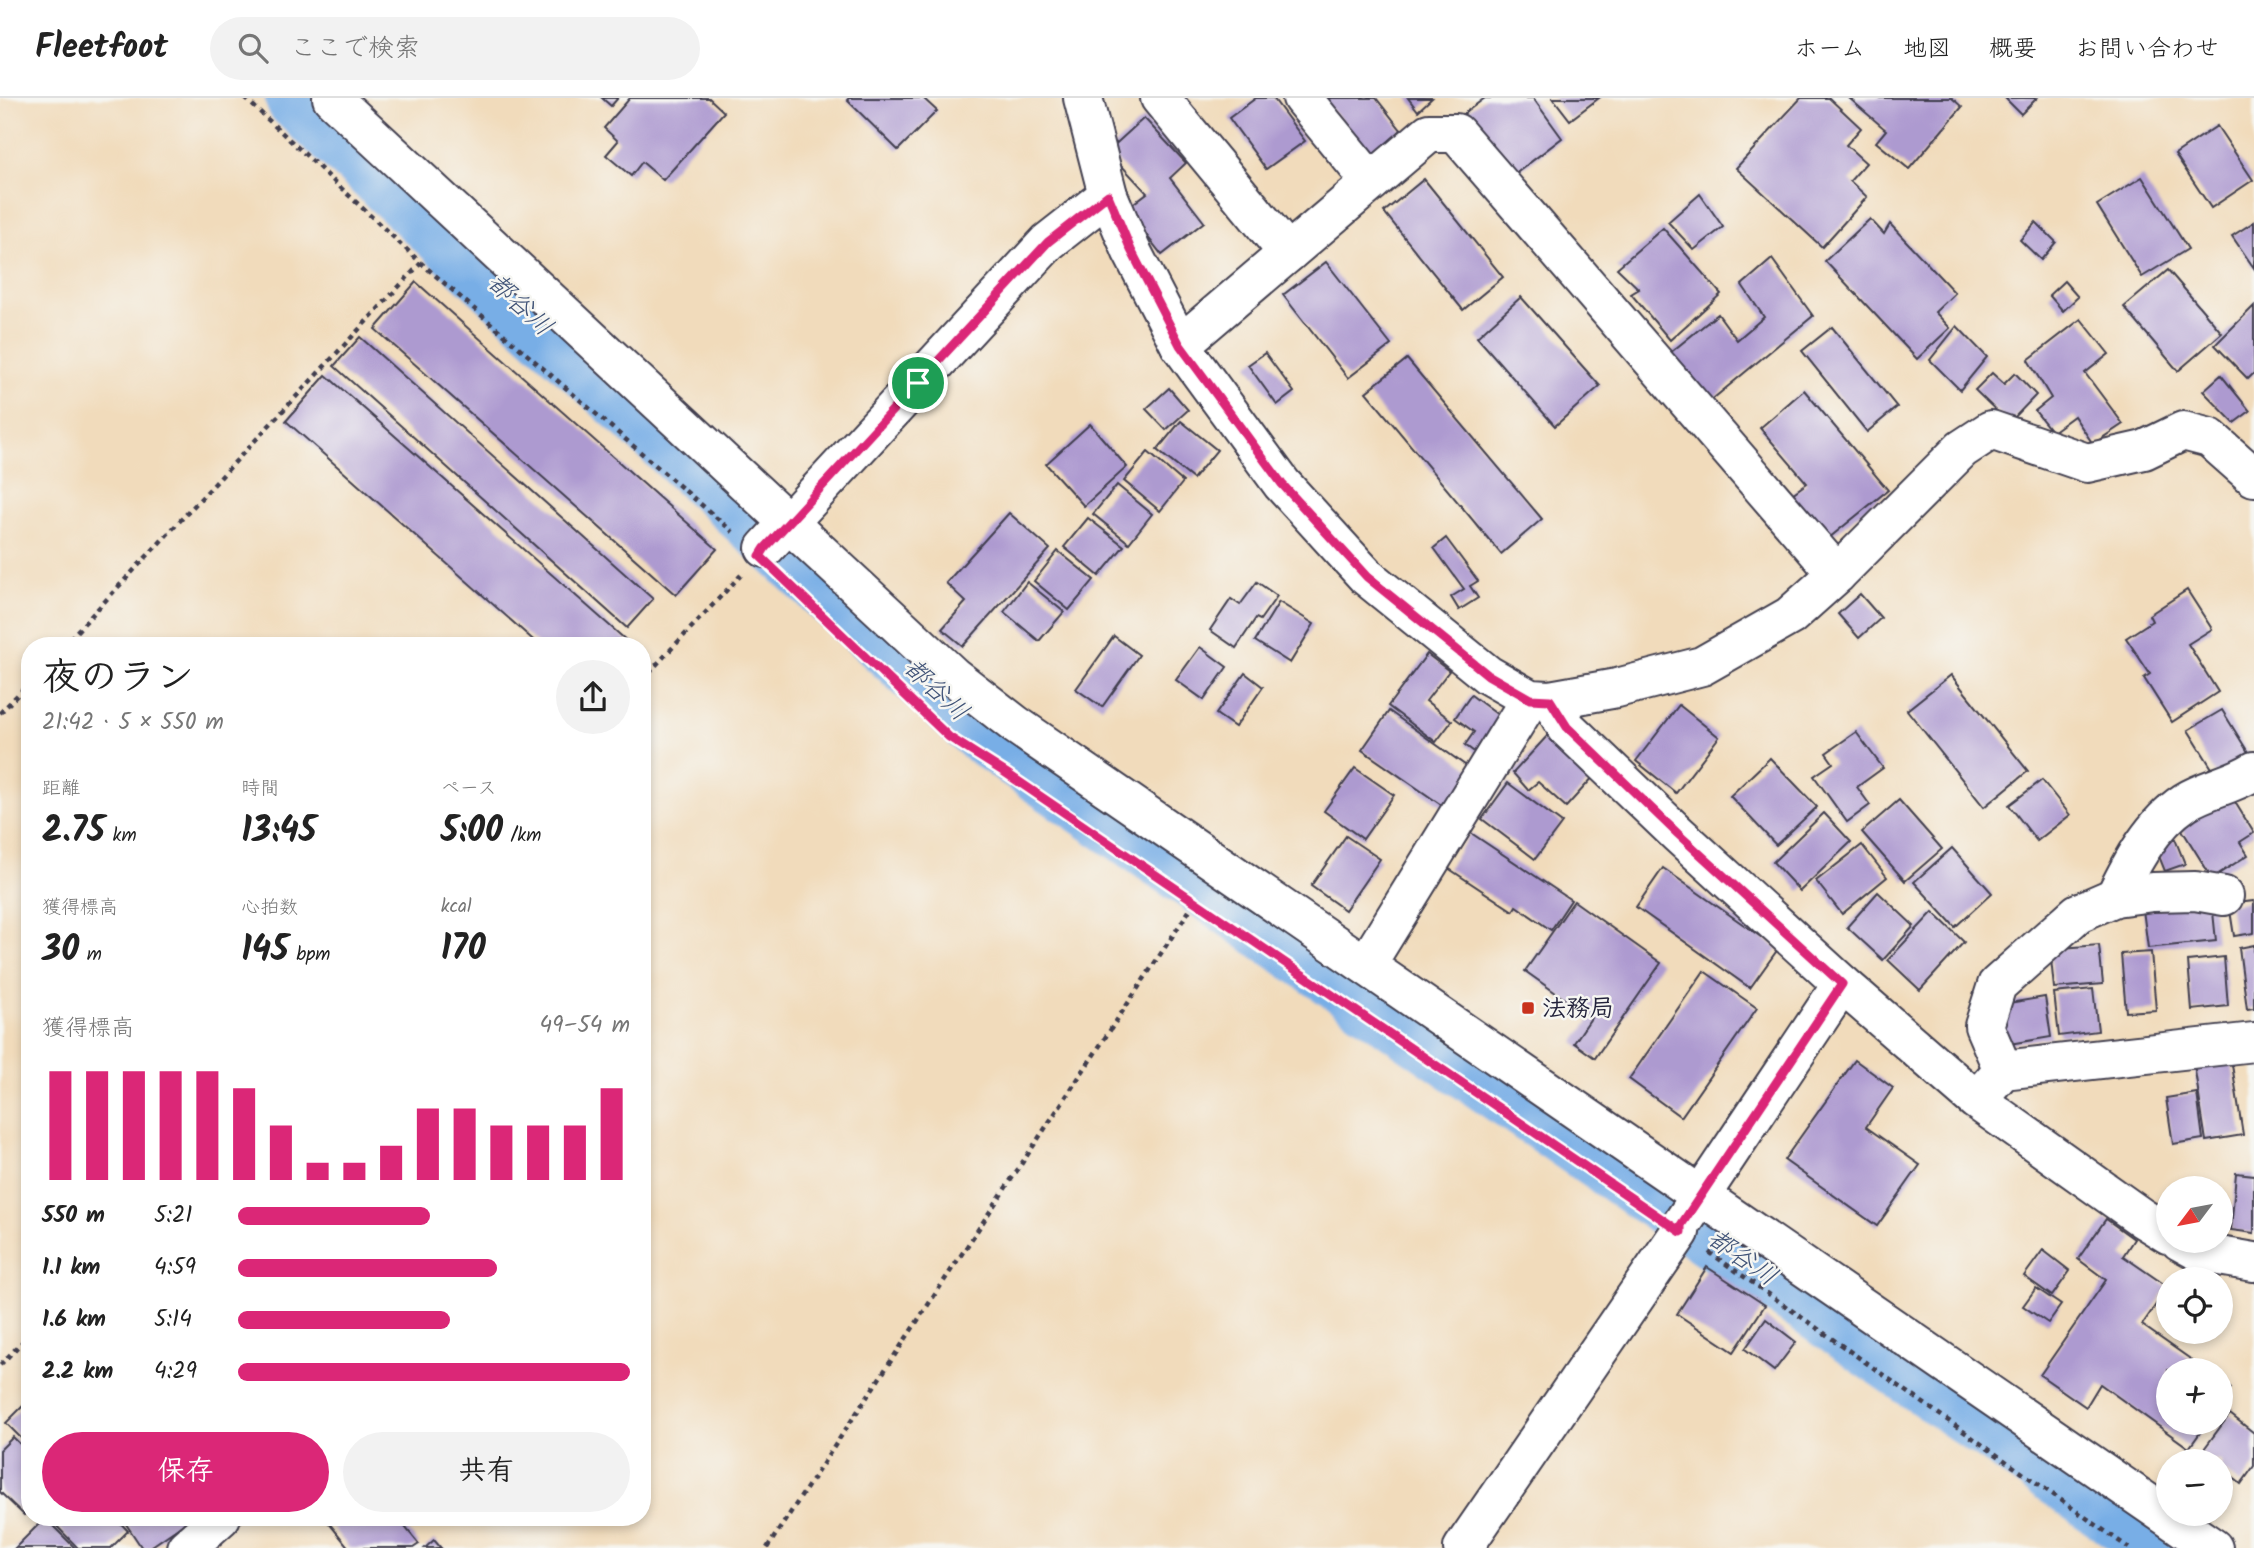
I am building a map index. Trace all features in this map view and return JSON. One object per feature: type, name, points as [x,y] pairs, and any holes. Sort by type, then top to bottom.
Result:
[{"type":"street","points":[[332,98],[773,540],[1016,725],[1366,965],[1689,1216],[2213,1548]]},
{"type":"street","points":[[1160,98],[1287,253]]},
{"type":"street","points":[[1302,98],[1371,182]]},
{"type":"street","points":[[1091,107],[1108,195],[1131,250],[1180,345],[1282,484],[1367,577],[1488,675],[1540,700],[1678,834],[1842,984],[1976,1100],[2156,1227]]},
{"type":"street","points":[[1180,345],[1429,133],[1456,133],[1837,574]]},
{"type":"street","points":[[773,540],[1048,242],[1108,195]]},
{"type":"street","points":[[1366,965],[1540,700],[1617,688],[1703,666],[1790,616],[1837,574],[1962,449],[1991,430],[2087,463],[2144,450],[2183,431],[2210,438],[2254,477]]},
{"type":"street","points":[[2115,897],[2129,867],[2161,822],[2186,801],[2238,782],[2254,771]]},
{"type":"street","points":[[2003,1070],[1984,1026],[1997,985],[2078,913],[2115,897],[2153,892],[2195,891],[2224,896]]},
{"type":"street","points":[[1463,1548],[1689,1216],[1842,984]]},
{"type":"street","points":[[1976,1100],[2003,1070],[2254,1042]]},
{"type":"street","points":[[2202,1253],[2254,1262]]},
{"type":"street","points":[[186,1548],[210,1526]]},
{"type":"path","points":[[245,98],[421,262],[773,540],[949,737],[1195,902],[1689,1216],[2129,1548]]},
{"type":"path","points":[[71,637],[421,262]]},
{"type":"path","points":[[651,670],[773,540]]},
{"type":"path","points":[[0,713],[21,691]]},
{"type":"path","points":[[767,1548],[1195,902]]},
{"type":"path","points":[[0,1365],[21,1343]]},
{"type":"building","points":[[602,98],[618,98],[611,106]]},
{"type":"building","points":[[630,98],[709,98],[724,112],[663,180],[642,162],[631,176],[606,155],[618,141],[604,128]]},
{"type":"building","points":[[923,98],[937,111],[898,150],[847,100]]},
{"type":"building","points":[[1256,98],[1273,98],[1305,141],[1266,169],[1229,118]]},
{"type":"building","points":[[1322,98],[1376,98],[1401,130],[1373,157]]},
{"type":"building","points":[[1408,98],[1432,98],[1418,111]]},
{"type":"building","points":[[1485,98],[1533,98],[1562,138],[1510,178],[1462,115]]},
{"type":"building","points":[[1553,98],[1599,98],[1570,120]]},
{"type":"building","points":[[1801,98],[1829,98],[1861,128],[1846,145],[1866,163],[1850,181],[1867,197],[1822,247],[1736,168]]},
{"type":"building","points":[[1849,98],[1952,98],[1962,107],[1909,169],[1876,142],[1886,130]]},
{"type":"building","points":[[2005,98],[2037,98],[2021,114]]},
{"type":"building","points":[[1144,118],[1186,163],[1170,178],[1204,222],[1162,255],[1126,209],[1147,193],[1108,151]]},
{"type":"building","points":[[2217,126],[2253,180],[2211,208],[2175,154]]},
{"type":"building","points":[[2142,177],[2188,249],[2142,277],[2097,205]]},
{"type":"building","points":[[1424,179],[1503,277],[1463,310],[1384,212]]},
{"type":"building","points":[[1700,194],[1723,227],[1694,250],[1668,222]]},
{"type":"building","points":[[1870,219],[1884,234],[1890,224],[1955,293],[1935,312],[1950,328],[1917,359],[1825,261]]},
{"type":"building","points":[[2036,222],[2056,242],[2041,260],[2020,240]]},
{"type":"building","points":[[2254,222],[2254,268],[2232,236]]},
{"type":"building","points":[[1663,228],[1721,294],[1670,340],[1631,294],[1639,289],[1617,268]]},
{"type":"building","points":[[1772,259],[1813,316],[1709,402],[1670,353],[1718,314],[1737,340],[1764,317],[1742,285]]},
{"type":"building","points":[[1326,262],[1391,345],[1348,378],[1283,295]]},
{"type":"building","points":[[2168,270],[2222,333],[2178,371],[2124,307]]},
{"type":"building","points":[[2064,281],[2078,297],[2063,311],[2049,295]]},
{"type":"building","points":[[416,282],[717,549],[676,595],[375,329]]},
{"type":"building","points":[[1521,297],[1600,386],[1555,426],[1477,337]]},
{"type":"building","points":[[2254,306],[2254,373],[2248,379],[2215,345]]},
{"type":"building","points":[[2081,319],[2109,354],[2085,373],[2123,424],[2093,444],[2074,416],[2052,432],[2035,411],[2051,398],[2028,360]]},
{"type":"building","points":[[1957,326],[1987,357],[1960,390],[1930,360]]},
{"type":"building","points":[[1832,327],[1897,407],[1867,432],[1802,351]]},
{"type":"building","points":[[360,337],[653,599],[627,628],[334,366]]},
{"type":"building","points":[[1265,353],[1294,392],[1277,405],[1248,365]]},
{"type":"building","points":[[1407,359],[1542,519],[1501,554],[1366,392]]},
{"type":"building","points":[[1992,373],[2004,384],[2015,373],[2036,395],[2009,423],[1975,390]]},
{"type":"building","points":[[326,375],[622,637],[530,637],[286,421]]},
{"type":"building","points":[[2221,375],[2250,411],[2234,423],[2203,391]]},
{"type":"building","points":[[1169,388],[1188,410],[1166,430],[1146,409]]},
{"type":"building","points":[[1804,390],[1888,490],[1824,542],[1788,497],[1807,483],[1760,428]]},
{"type":"building","points":[[1181,421],[1217,450],[1193,479],[1157,450]]},
{"type":"building","points":[[1090,424],[1127,467],[1084,506],[1046,464]]},
{"type":"building","points":[[1148,452],[1183,482],[1160,511],[1124,481]]},
{"type":"building","points":[[1117,485],[1152,514],[1129,543],[1093,514]]},
{"type":"building","points":[[1009,513],[1050,549],[963,646],[942,629],[966,602],[946,583]]},
{"type":"building","points":[[1088,518],[1124,546],[1099,576],[1064,547]]},
{"type":"building","points":[[1446,538],[1478,581],[1470,586],[1478,598],[1459,610],[1451,597],[1464,589],[1434,548]]},
{"type":"building","points":[[1058,551],[1094,580],[1069,610],[1034,581]]},
{"type":"building","points":[[1027,582],[1064,612],[1039,641],[1004,612]]},
{"type":"building","points":[[1257,582],[1277,596],[1260,620],[1256,618],[1236,648],[1210,630],[1231,599],[1240,605]]},
{"type":"building","points":[[2187,590],[2212,629],[2188,644],[2218,692],[2172,722],[2144,678],[2150,674],[2126,638],[2152,621],[2149,615]]},
{"type":"building","points":[[1860,594],[1881,618],[1859,638],[1838,614]]},
{"type":"building","points":[[1279,602],[1314,624],[1290,663],[1255,641]]},
{"type":"building","points":[[1114,636],[1139,655],[1102,707],[1076,689]]},
{"type":"building","points":[[1200,647],[1227,667],[1204,700],[1176,680]]},
{"type":"building","points":[[1427,654],[1449,671],[1426,701],[1452,721],[1436,742],[1388,706]]},
{"type":"building","points":[[1245,673],[1263,687],[1235,727],[1216,714]]},
{"type":"building","points":[[1951,675],[2028,771],[1984,807],[1907,710]]},
{"type":"building","points":[[1471,695],[1510,724],[1485,760],[1465,745],[1474,732],[1455,718]]},
{"type":"building","points":[[1679,705],[1719,737],[1676,793],[1636,761]]},
{"type":"building","points":[[2222,710],[2251,757],[2218,778],[2188,730]]},
{"type":"building","points":[[1389,711],[1479,775],[1453,813],[1362,750]]},
{"type":"building","points":[[1856,732],[1883,768],[1857,787],[1870,805],[1847,822],[1814,776],[1833,763],[1826,753]]},
{"type":"building","points":[[1549,734],[1595,775],[1566,807],[1538,782],[1528,790],[1513,773]]},
{"type":"building","points":[[1770,758],[1817,807],[1776,845],[1730,796]]},
{"type":"building","points":[[1355,768],[1394,795],[1363,839],[1324,811]]},
{"type":"building","points":[[2042,780],[2070,815],[2037,841],[2009,805]]},
{"type":"building","points":[[1508,783],[1562,823],[1535,859],[1482,819]]},
{"type":"building","points":[[2230,794],[2254,833],[2240,842],[2248,855],[2212,878],[2179,825]]},
{"type":"building","points":[[1899,800],[1942,849],[1905,881],[1862,832]]},
{"type":"building","points":[[1824,813],[1851,842],[1800,891],[1773,862]]},
{"type":"building","points":[[1471,833],[1571,900],[1551,930],[1516,906],[1513,911],[1448,868]]},
{"type":"building","points":[[1346,836],[1380,859],[1345,910],[1311,886]]},
{"type":"building","points":[[2175,839],[2185,864],[2165,871],[2155,846]]},
{"type":"building","points":[[1862,845],[1887,877],[1842,914],[1816,881]]},
{"type":"building","points":[[1952,848],[1992,893],[1955,927],[1914,882]]},
{"type":"building","points":[[1663,868],[1778,949],[1750,988],[1636,907]]},
{"type":"building","points":[[1878,892],[1914,926],[1883,960],[1847,927]]},
{"type":"building","points":[[1574,901],[1661,963],[1595,1058],[1574,1043],[1591,1018],[1525,971]]},
{"type":"building","points":[[2254,901],[2254,933],[2234,936],[2229,904]]},
{"type":"building","points":[[2212,902],[2216,941],[2148,948],[2143,910]]},
{"type":"building","points":[[1933,912],[1964,942],[1920,990],[1888,960]]},
{"type":"building","points":[[2099,945],[2103,984],[2054,988],[2050,949]]},
{"type":"building","points":[[2254,945],[2254,1008],[2247,1009],[2239,948]]},
{"type":"building","points":[[2151,952],[2156,1010],[2126,1012],[2121,954]]},
{"type":"building","points":[[2224,957],[2228,1006],[2192,1010],[2188,961]]},
{"type":"building","points":[[1704,971],[1757,1008],[1681,1117],[1629,1079]]},
{"type":"building","points":[[2093,989],[2098,1031],[2059,1036],[2054,993]]},
{"type":"building","points":[[2045,997],[2051,1037],[2003,1045],[1997,1005]]},
{"type":"building","points":[[2230,1052],[2243,1135],[2206,1141],[2193,1058]]},
{"type":"building","points":[[1855,1060],[1893,1088],[1866,1127],[1920,1165],[1877,1226],[1784,1160]]},
{"type":"building","points":[[2197,1093],[2203,1139],[2173,1144],[2166,1098]]},
{"type":"building","points":[[2236,1173],[2254,1175],[2254,1233],[2233,1230]]},
{"type":"building","points":[[2106,1219],[2134,1239],[2123,1256],[2156,1279],[2156,1305],[2142,1325],[2156,1335],[2156,1344],[2169,1344],[2189,1358],[2156,1358],[2156,1424],[2100,1384],[2086,1407],[2040,1375],[2106,1280],[2078,1259]]},
{"type":"building","points":[[2043,1250],[2070,1271],[2052,1296],[2024,1276]]},
{"type":"building","points":[[1707,1267],[1765,1305],[1734,1352],[1677,1314]]},
{"type":"building","points":[[2036,1288],[2061,1305],[2048,1323],[2023,1306]]},
{"type":"building","points":[[1766,1319],[1796,1342],[1774,1371],[1745,1349]]},
{"type":"building","points":[[21,1408],[21,1438],[6,1423]]},
{"type":"building","points":[[2233,1416],[2254,1433],[2254,1466],[2241,1484],[2233,1478],[2233,1449],[2204,1449],[2214,1435],[2233,1435]]},
{"type":"building","points":[[2171,1435],[2198,1435],[2189,1448]]},
{"type":"building","points":[[13,1437],[21,1445],[21,1512],[0,1492],[0,1450]]},
{"type":"building","points":[[37,1526],[53,1526],[75,1548],[15,1548]]},
{"type":"building","points":[[57,1526],[123,1526],[128,1531],[111,1548],[78,1548]]},
{"type":"building","points":[[127,1526],[181,1526],[149,1548],[142,1548]]},
{"type":"building","points":[[331,1526],[404,1526],[419,1544],[413,1548],[349,1548]]},
{"type":"building","points":[[434,1540],[441,1548],[425,1548]]},
{"type":"waterway","name":"都谷川","points":[[298,98],[984,732],[2165,1548]]},
{"type":"place","name":"法務局","points":[[1528,1008]]},
{"type":"route","points":[[1108,195],[1131,250],[1180,345],[1282,484],[1367,577],[1488,675],[1530,699],[1550,700],[1567,727],[1678,834],[1842,984],[1703,1196],[1681,1225],[1681,1232],[1006,773],[949,737],[760,556],[918,383],[1048,242],[1108,195]]}]
